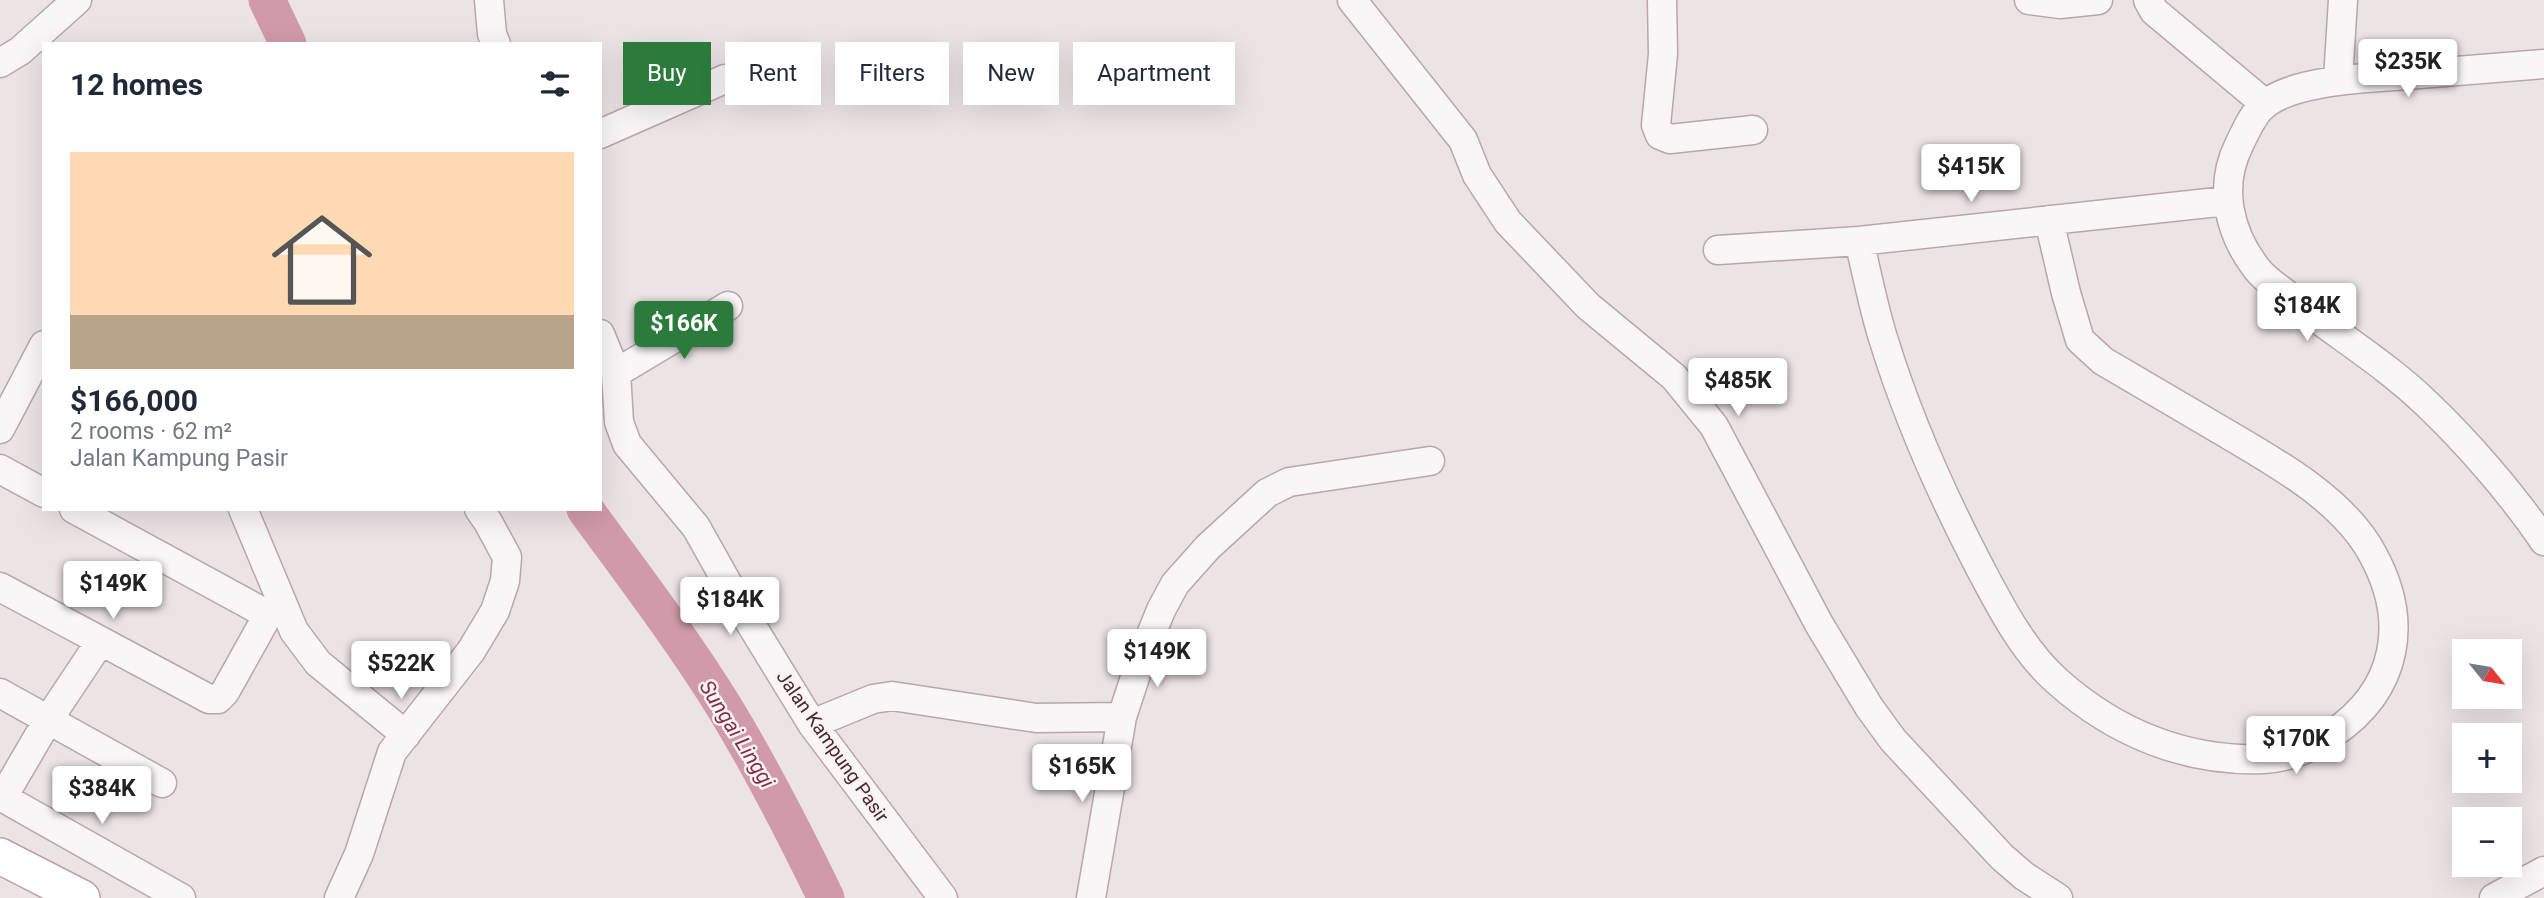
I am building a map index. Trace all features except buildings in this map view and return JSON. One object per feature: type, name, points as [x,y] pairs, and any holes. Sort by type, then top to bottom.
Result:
[{"type":"main road","points":[[0,856],[82,898]]},
{"type":"street","points":[[0,63],[49,38],[77,0]]},
{"type":"street","points":[[489,0],[495,42]]},
{"type":"street","points":[[1352,0],[1463,140],[1477,175],[1508,222],[1588,306],[1674,377],[1714,426],[1819,624],[1869,707],[1893,740],[2002,857],[2024,876],[2058,898]]},
{"type":"street","points":[[1662,0],[1663,54],[1656,125],[1660,135],[1670,139],[1753,130]]},
{"type":"street","points":[[2029,0],[2060,4],[2098,0]]},
{"type":"street","points":[[2148,0],[2154,11],[2264,103]]},
{"type":"street","points":[[2338,80],[2343,0]]},
{"type":"street","points":[[2544,64],[2338,80],[2295,90],[2264,103],[2250,122],[2236,151],[2227,180],[2227,201],[2241,244],[2258,271],[2428,405],[2485,467],[2544,541]]},
{"type":"street","points":[[602,133],[725,79]]},
{"type":"street","points":[[1718,250],[1859,241],[2227,201]]},
{"type":"street","points":[[1859,241],[1890,358],[1905,403],[1959,527],[2008,621],[2054,679],[2100,715],[2155,743],[2213,757],[2268,759],[2315,746],[2352,720],[2379,688],[2392,652],[2394,622],[2388,587],[2372,551],[2350,522],[2315,491],[2268,458],[2103,360],[2080,340],[2049,220]]},
{"type":"street","points":[[616,373],[728,306]]},
{"type":"street","name":"Jalan Kampung Pasir","points":[[602,339],[616,373],[619,422],[627,444],[696,527],[747,618],[812,724],[943,898]]},
{"type":"street","points":[[0,429],[36,379],[42,354]]},
{"type":"street","points":[[1091,898],[1122,718],[1140,662],[1161,610],[1175,584],[1208,547],[1267,493],[1289,482],[1430,461]]},
{"type":"street","points":[[0,469],[42,492]]},
{"type":"street","points":[[0,587],[209,699],[218,699],[225,692],[264,622],[261,611],[78,511]]},
{"type":"street","points":[[244,511],[294,631],[318,663],[406,734]]},
{"type":"street","points":[[339,898],[359,854],[391,752],[471,651],[495,611],[502,591],[507,557],[480,511]]},
{"type":"street","points":[[100,642],[48,719],[1,797],[181,898]]},
{"type":"street","points":[[0,693],[162,783]]},
{"type":"street","points":[[812,724],[873,699],[892,696],[1037,718],[1122,718]]},
{"type":"street","points":[[2494,898],[2544,871]]},
{"type":"waterway","name":"Sungai Linggi","points":[[267,0],[287,42]]},
{"type":"waterway","name":"Sungai Linggi","points":[[586,511],[710,684],[753,756],[826,898]]}]
